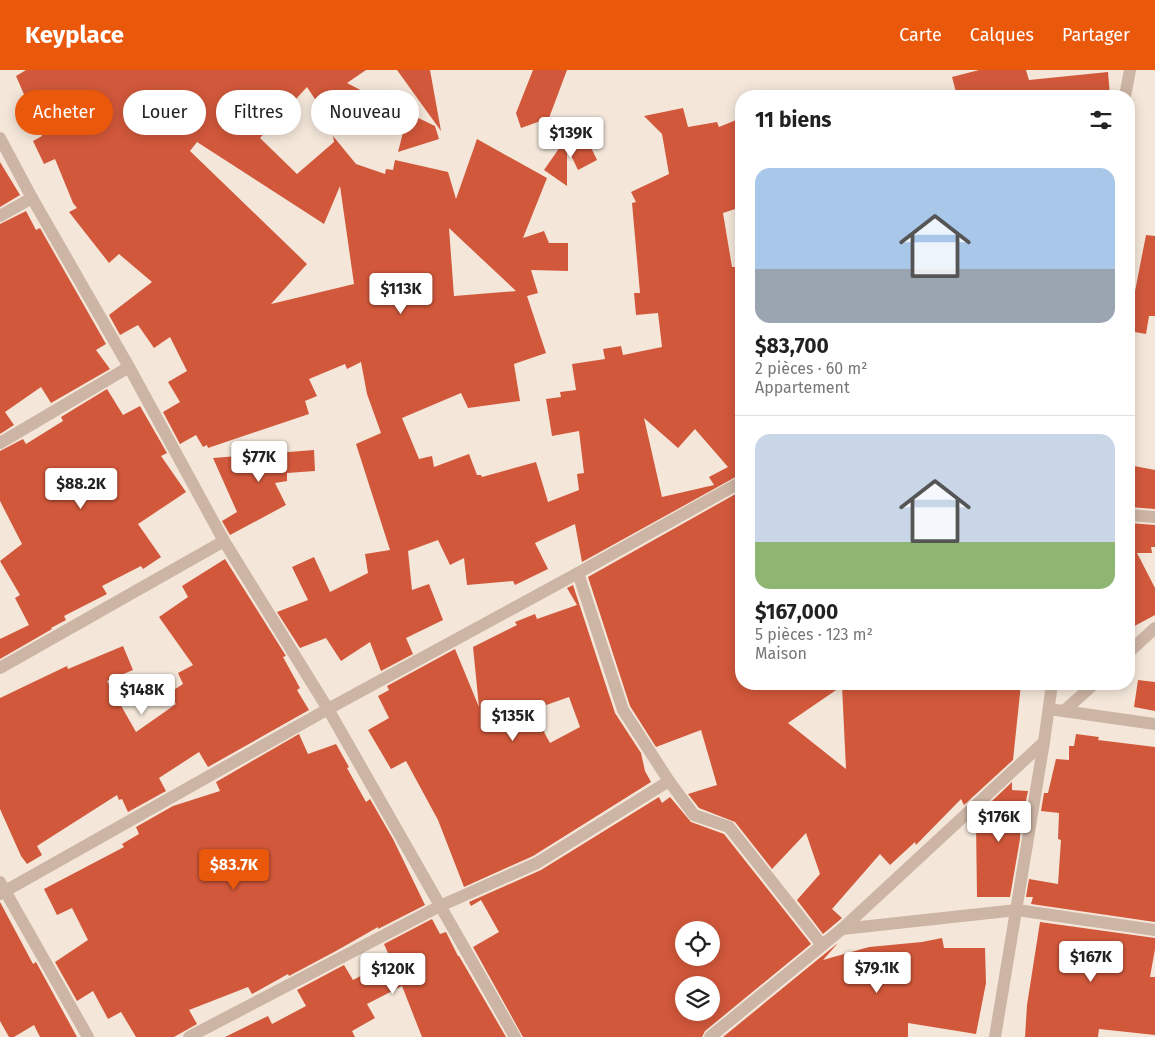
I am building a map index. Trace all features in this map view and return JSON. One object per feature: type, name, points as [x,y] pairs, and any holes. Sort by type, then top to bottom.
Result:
[{"type":"street","points":[[1127,90],[1130,70]]},
{"type":"street","points":[[0,138],[224,541],[328,709],[515,1037]]},
{"type":"street","points":[[0,216],[32,198]]},
{"type":"street","points":[[0,443],[129,367]]},
{"type":"street","points":[[88,1037],[2,889],[328,709],[578,574],[735,485]]},
{"type":"street","points":[[1135,516],[1155,518]]},
{"type":"street","points":[[0,668],[224,541]]},
{"type":"street","points":[[578,574],[623,710],[669,781],[694,815],[729,826],[822,946]]},
{"type":"street","points":[[1135,646],[1155,628]]},
{"type":"street","points":[[995,1037],[1051,690]]},
{"type":"street","points":[[1065,710],[1087,690]]},
{"type":"street","points":[[1049,708],[1155,724]]},
{"type":"street","points":[[710,1037],[842,929],[1044,742]]},
{"type":"street","points":[[188,1037],[440,906],[537,863],[669,781]]},
{"type":"street","points":[[842,929],[1017,910],[1155,930]]},
{"type":"building","points":[[26,70],[366,70],[347,83],[360,90],[311,90],[311,93],[307,87],[301,94],[301,90],[216,90],[216,135],[263,135],[260,138],[297,174],[334,142],[333,136],[356,164],[385,174],[386,169],[393,170],[395,160],[448,172],[456,199],[477,139],[547,178],[523,238],[544,231],[549,243],[568,243],[568,271],[531,270],[538,293],[527,296],[546,353],[514,364],[520,401],[468,408],[461,393],[402,418],[419,459],[432,456],[434,467],[469,454],[477,475],[482,477],[536,462],[548,502],[579,490],[577,474],[584,473],[579,431],[552,436],[546,399],[561,397],[560,392],[576,390],[572,364],[605,359],[603,349],[621,346],[623,355],[662,347],[658,313],[636,315],[634,293],[640,293],[632,203],[636,202],[631,192],[669,174],[662,134],[644,116],[683,108],[688,127],[717,122],[719,127],[735,120],[735,209],[723,213],[732,267],[735,267],[735,477],[582,562],[575,524],[535,543],[548,569],[515,585],[513,581],[467,585],[464,558],[450,565],[438,540],[408,551],[412,590],[429,584],[443,620],[406,638],[413,654],[381,671],[370,642],[341,661],[326,638],[300,648],[277,612],[308,600],[292,567],[314,557],[330,592],[368,573],[365,554],[390,550],[356,444],[381,433],[367,394],[361,362],[347,369],[345,364],[309,379],[317,396],[305,401],[309,414],[208,448],[207,445],[203,447],[196,435],[180,444],[163,412],[180,402],[168,382],[187,371],[170,337],[154,348],[138,325],[120,335],[109,315],[152,282],[119,254],[109,263],[69,212],[77,208],[73,203],[55,159],[44,164],[33,141],[42,135],[113,135],[113,90],[22,90],[16,76]],"holes":[[[197,142],[324,224],[340,186],[354,284],[271,304],[307,264],[190,151]],[[449,228],[516,291],[454,296]],[[644,418],[678,448],[695,429],[728,467],[709,477],[714,485],[662,497]]]},
{"type":"building","points":[[397,70],[430,70],[441,131],[419,100],[419,90],[411,90]]},
{"type":"building","points":[[533,70],[567,70],[549,118],[521,128],[516,113]]},
{"type":"building","points":[[979,70],[1026,70],[1029,80],[1108,72],[1110,90],[955,90],[952,77]]},
{"type":"building","points":[[419,118],[435,126],[439,139],[398,152],[402,135],[419,135]]},
{"type":"building","points":[[567,137],[567,146],[586,137],[597,160],[578,170],[567,147],[567,186],[544,170]]},
{"type":"building","points":[[0,162],[20,195],[0,207]]},
{"type":"building","points":[[26,211],[36,230],[40,228],[106,344],[96,350],[110,369],[51,403],[41,387],[5,412],[14,425],[0,434],[0,224]]},
{"type":"building","points":[[1146,235],[1155,236],[1155,316],[1149,316],[1146,334],[1135,332],[1135,291]]},
{"type":"building","points":[[107,389],[123,415],[140,406],[167,453],[161,456],[186,492],[138,524],[161,557],[143,569],[141,566],[102,586],[107,594],[64,616],[66,620],[0,659],[0,639],[29,625],[15,598],[20,595],[0,561],[22,544],[0,501],[0,451],[23,439],[26,444],[63,421],[61,417]]},
{"type":"building","points":[[314,450],[315,471],[287,473],[287,481],[275,483],[286,505],[230,535],[222,521],[237,512],[213,458]]},
{"type":"building","points":[[1135,466],[1155,470],[1155,509],[1135,507]]},
{"type":"building","points":[[735,494],[735,690],[836,690],[788,723],[846,769],[842,690],[1020,690],[1013,760],[964,805],[961,799],[916,845],[915,842],[890,865],[880,854],[832,909],[842,918],[823,934],[797,900],[820,874],[806,833],[772,869],[735,822],[699,808],[688,794],[717,785],[701,730],[656,747],[630,706],[588,577]]},
{"type":"building","points":[[1135,523],[1155,525],[1155,547],[1151,547],[1152,553],[1137,553],[1155,588],[1155,615],[1135,626]]},
{"type":"building","points":[[225,559],[286,656],[283,657],[300,688],[297,690],[309,710],[208,767],[199,752],[159,778],[166,791],[128,812],[122,799],[119,800],[117,795],[37,846],[42,855],[27,864],[21,856],[0,809],[0,698],[67,666],[68,669],[123,646],[133,670],[107,681],[136,732],[176,704],[169,693],[183,684],[178,673],[193,665],[159,617],[188,597],[182,586]]},
{"type":"building","points":[[573,585],[615,713],[641,753],[645,771],[651,782],[533,856],[464,887],[438,820],[406,761],[391,769],[368,730],[389,718],[378,696],[389,690],[387,686],[455,649],[479,707],[473,647],[517,625],[515,622],[535,614],[537,619],[577,605],[567,588]],"holes":[[[569,697],[580,727],[550,743],[532,710]]]},
{"type":"building","points":[[1138,680],[1155,682],[1155,711],[1134,707]]},
{"type":"building","points":[[299,734],[308,754],[336,744],[366,802],[370,799],[393,839],[425,905],[378,929],[378,927],[252,994],[248,987],[189,1010],[197,1024],[174,1037],[136,1037],[121,1012],[108,1019],[93,991],[77,1001],[55,962],[88,940],[72,908],[57,915],[44,889],[124,847],[122,844],[139,834],[136,827],[173,806],[220,791],[216,782]]},
{"type":"building","points":[[1076,734],[1099,737],[1098,740],[1155,747],[1155,922],[1031,904],[1033,897],[1026,897],[1029,879],[1058,884],[1061,840],[1058,839],[1059,813],[1041,811],[1044,793],[1048,793],[1056,759],[1069,760],[1069,746],[1074,746]]},
{"type":"building","points":[[1012,782],[1012,790],[1028,791],[1024,810],[1021,810],[1020,839],[1010,897],[977,897],[976,823],[973,819]]},
{"type":"building","points":[[659,797],[662,803],[670,797],[691,822],[724,834],[811,944],[720,1019],[720,976],[675,976],[675,1021],[717,1021],[705,1031],[702,1037],[523,1037],[473,947],[499,932],[481,900],[471,906],[469,902],[541,870]]},
{"type":"building","points":[[0,902],[33,964],[36,962],[77,1037],[40,1037],[34,1025],[14,1037],[9,1037],[0,1021]]},
{"type":"building","points":[[432,919],[440,934],[446,932],[506,1037],[422,1037],[402,986],[367,1004],[375,1018],[352,1031],[355,1037],[225,1037],[268,1016],[272,1024],[306,1006],[297,990],[344,965],[353,980],[391,960],[384,944]]},
{"type":"building","points":[[1040,922],[1155,938],[1150,977],[1155,977],[1155,1035],[1099,1029],[1098,1037],[1025,1037],[1027,1005]]},
{"type":"building","points":[[942,938],[944,948],[985,948],[986,983],[976,1034],[908,1023],[908,1037],[723,1037],[838,943],[823,960],[869,947],[922,942]]}]
